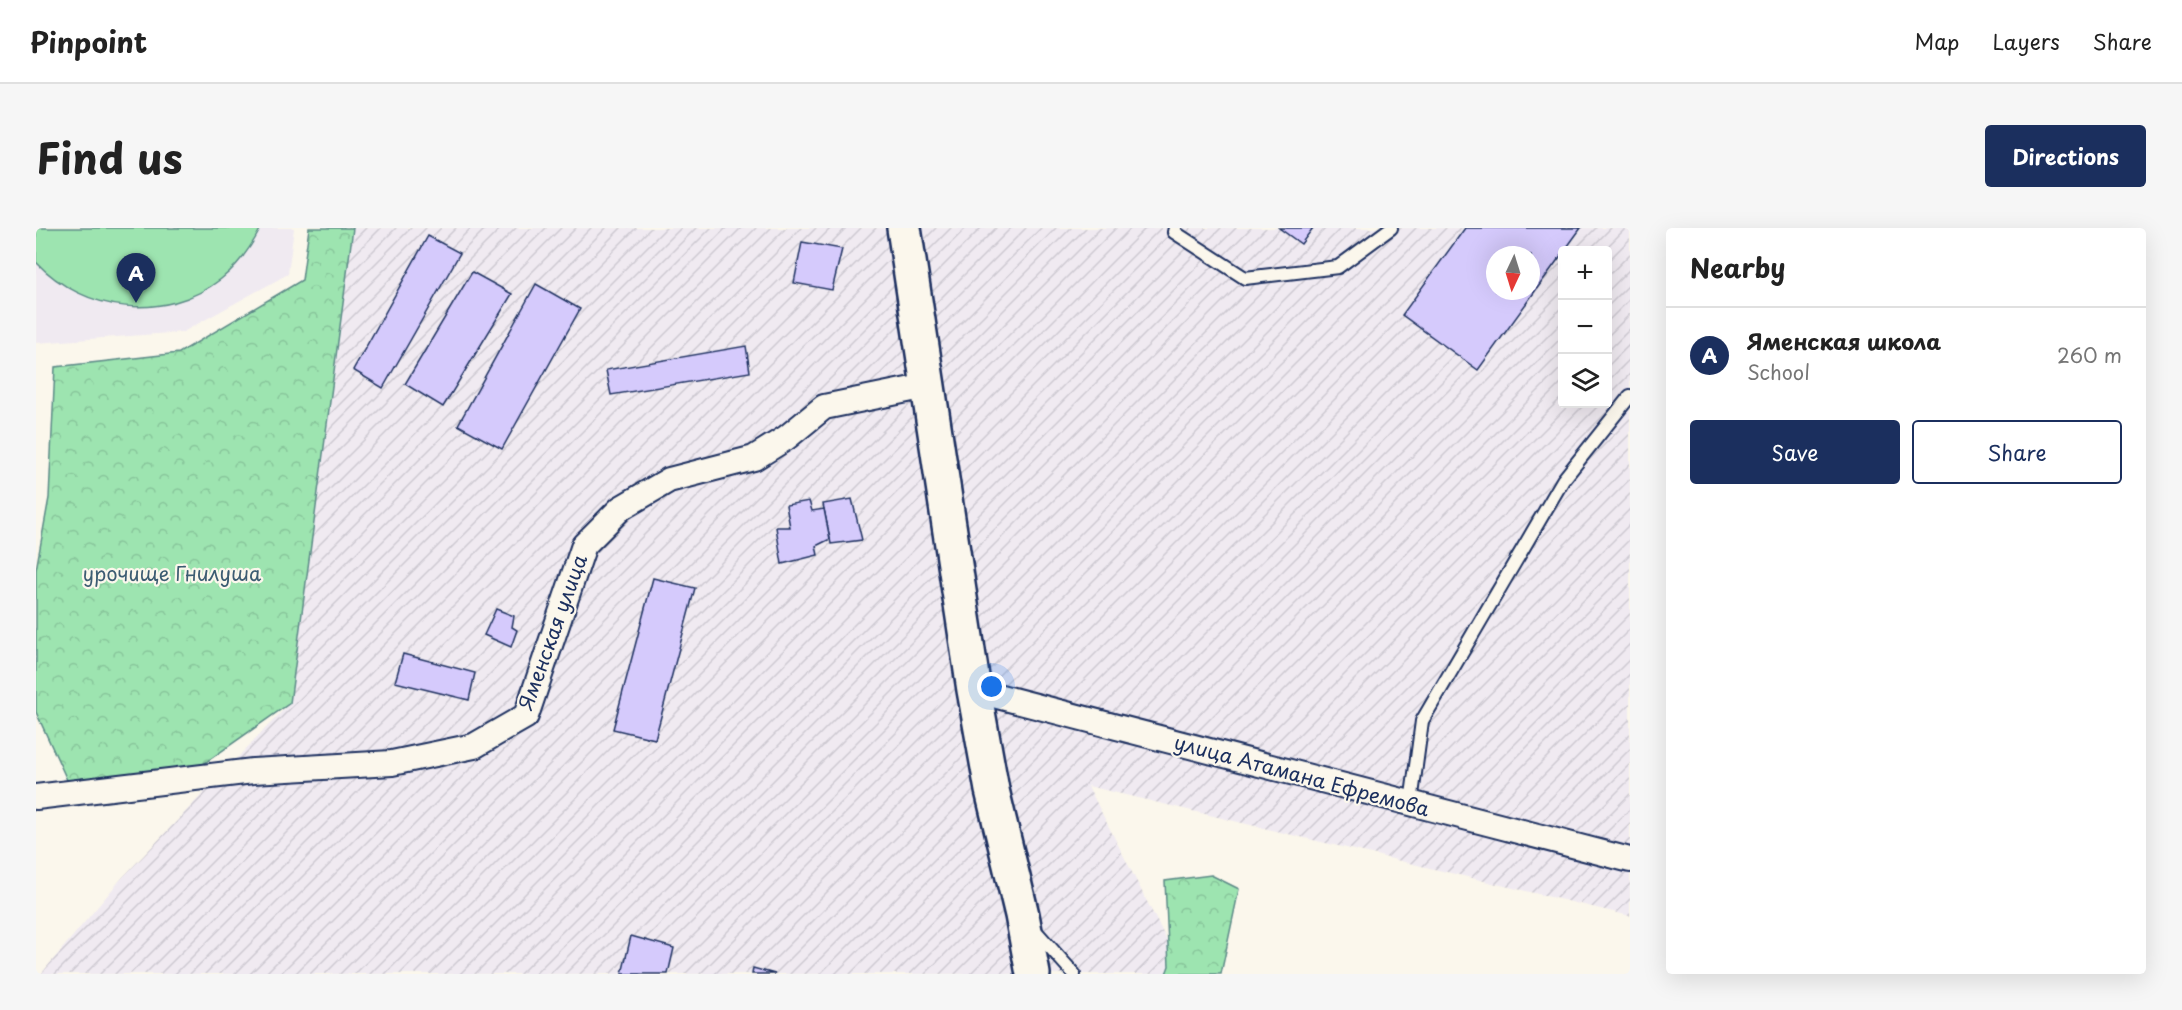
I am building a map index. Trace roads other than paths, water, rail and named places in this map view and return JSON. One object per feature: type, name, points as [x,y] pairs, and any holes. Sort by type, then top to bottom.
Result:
[{"type":"street","points":[[904,228],[974,690],[992,790],[1022,915],[1033,974]]},
{"type":"street","name":"Яменская улица","points":[[36,797],[253,771],[392,763],[474,746],[525,716],[584,545],[621,508],[669,480],[754,458],[786,438],[824,407],[927,386]]},
{"type":"street","name":"улица Атамана Ефремова","points":[[974,690],[1630,860]]},
{"type":"lane","points":[[1174,228],[1174,232],[1245,278],[1338,267],[1391,228]]},
{"type":"lane","points":[[1411,803],[1422,721],[1563,480],[1630,396]]},
{"type":"lane","points":[[1022,915],[1074,974]]},
{"type":"place","name":"Яменская школа","points":[[136,303]]},
{"type":"park label","name":"урочище Гнилуша","points":[[172,573]]}]
